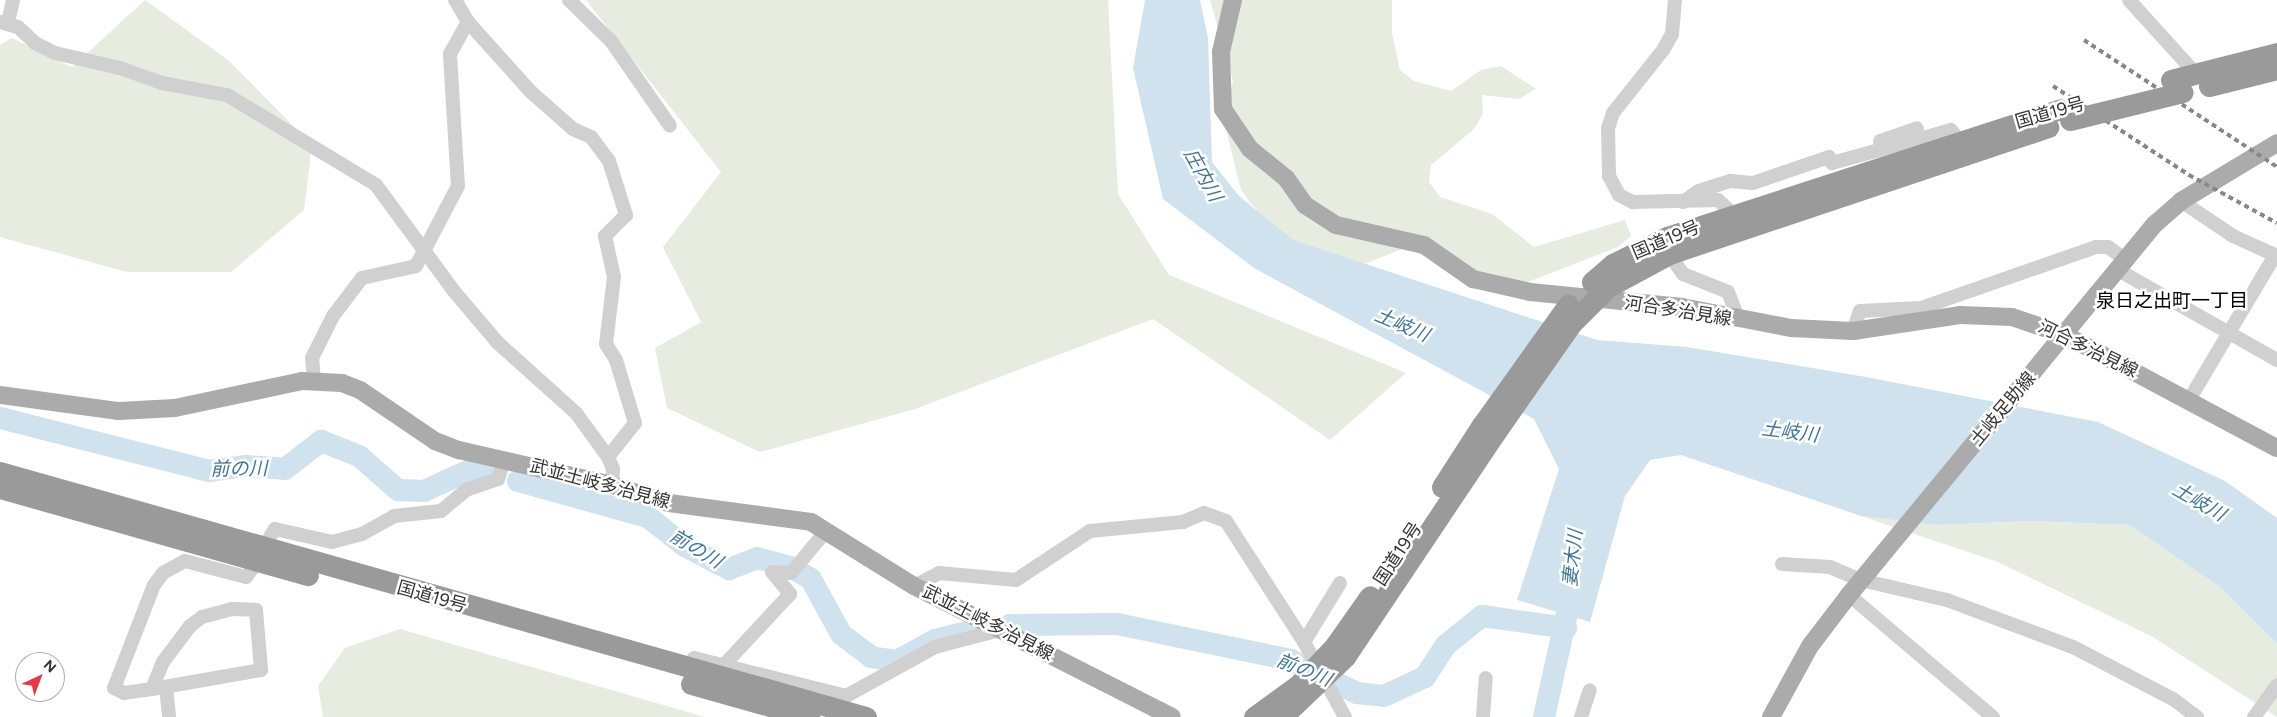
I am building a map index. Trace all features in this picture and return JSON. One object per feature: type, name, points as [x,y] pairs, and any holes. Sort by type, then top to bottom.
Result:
[{"type":"highway","name":"国道19号","points":[[2177,86],[2196,74],[2277,53]]},
{"type":"highway","name":"国道19号","points":[[1282,717],[1340,652],[1488,429],[1543,335],[1638,250],[1732,213],[1958,139],[2065,115],[2177,86],[2277,69]]},
{"type":"highway","name":"国道19号","points":[[1600,284],[1669,254],[2065,115]]},
{"type":"highway","name":"国道19号","points":[[0,472],[261,554],[809,717]]},
{"type":"highway","name":"国道19号","points":[[0,488],[261,554],[866,717]]},
{"type":"highway","name":"国道19号","points":[[1254,717],[1340,652]]},
{"type":"highway","points":[[770,706],[791,717]]},
{"type":"main road","name":"河合多治見線","points":[[1233,0],[1221,52],[1223,109],[1250,149],[1280,171],[1322,218],[1424,245],[1472,279],[1530,292],[1682,308],[1739,320],[1853,331],[1960,315],[2012,317],[2065,334],[2277,448]]},
{"type":"main road","name":"土岐足助線","points":[[1771,717],[1810,646],[1873,564],[2028,380],[2154,224],[2181,201],[2277,143]]},
{"type":"main road","name":"武並土岐多治見線","points":[[0,395],[118,411],[175,408],[314,380],[360,390],[436,441],[504,460],[612,485],[692,508],[799,517],[826,531],[914,586],[1172,717]]},
{"type":"street","points":[[13,0],[4,22],[49,50],[239,101],[376,185],[498,343],[576,413],[608,457],[612,485]]},
{"type":"street","points":[[455,0],[468,22],[531,92],[573,129],[591,138],[609,161],[626,215],[605,236],[614,278],[606,344],[616,360],[635,423],[608,457]]},
{"type":"street","points":[[569,0],[611,41],[670,126]]},
{"type":"street","points":[[1675,0],[1672,34],[1664,50],[1613,113],[1606,160],[1612,188],[1619,196],[1633,202],[1682,203],[1718,200],[1732,213]]},
{"type":"street","points":[[2129,0],[2196,74]]},
{"type":"street","points":[[314,380],[312,358],[326,328],[362,278],[416,266],[426,252],[458,186],[449,60],[456,37],[468,22]]},
{"type":"street","points":[[1682,203],[1699,191],[1730,181],[1754,182],[1917,128]]},
{"type":"street","points":[[1829,157],[1832,163],[1951,130],[1958,139]]},
{"type":"street","points":[[2181,201],[2233,236],[2276,255],[2228,331],[2189,400]]},
{"type":"street","points":[[1853,331],[1860,311],[1921,308],[2096,247],[2108,247],[2122,265],[2277,360]]},
{"type":"street","points":[[1669,254],[1683,274],[1728,292],[1739,320]]},
{"type":"street","points":[[169,717],[159,688],[177,640],[202,617],[231,609],[256,610],[261,670],[159,688],[124,693],[118,692],[114,683],[163,573],[185,561],[246,577],[276,528],[332,542],[362,534],[394,516],[440,511],[466,490],[498,479],[504,460]]},
{"type":"street","points":[[914,586],[939,573],[1016,580],[1090,531],[1183,522],[1204,513],[1226,521],[1304,642],[1345,717]]},
{"type":"street","points":[[724,665],[790,594],[772,572],[794,570],[826,531]]},
{"type":"street","points":[[1782,564],[1830,567],[1861,580],[1947,600],[2073,647],[2173,699],[2197,717]]},
{"type":"street","points":[[1304,642],[1340,583]]},
{"type":"street","points":[[1849,595],[1991,716]]},
{"type":"street","points":[[663,661],[667,652],[846,696],[935,647],[1000,630]]},
{"type":"street","points":[[1483,717],[1486,678]]},
{"type":"street","points":[[2254,717],[2277,685]]},
{"type":"street","points":[[1581,717],[1590,690]]},
{"type":"shaded area","points":[[145,0],[228,60],[312,145],[304,210],[231,272],[127,272],[0,237],[0,45],[12,38],[72,67]]},
{"type":"shaded area","points":[[586,0],[1108,0],[1118,194],[1169,275],[1406,373],[1330,440],[1153,319],[915,409],[760,452],[667,408],[655,348],[701,322],[663,247],[721,172]]},
{"type":"shaded area","points":[[1210,0],[1392,0],[1392,33],[1400,70],[1414,81],[1451,91],[1481,70],[1501,66],[1536,89],[1519,99],[1482,95],[1483,114],[1474,129],[1431,165],[1429,182],[1440,197],[1492,214],[1534,247],[1625,220],[1631,236],[1618,247],[1515,287],[1411,245],[1338,275],[1264,220],[1241,190],[1223,117],[1233,81]]},
{"type":"shaded area","points":[[1861,516],[1936,525],[2032,521],[2130,525],[2221,588],[2277,644],[2277,717],[2153,637],[1998,562]]},
{"type":"shaded area","points":[[400,629],[705,717],[323,717],[318,686],[345,648]]},
{"type":"water","points":[[1145,0],[1200,0],[1208,38],[1212,162],[1239,196],[1293,240],[1597,340],[1687,347],[1866,377],[2098,422],[2225,481],[2277,518],[2277,644],[2221,588],[2130,525],[2032,521],[1936,525],[1861,516],[1681,455],[1650,460],[1625,496],[1590,622],[1517,600],[1559,469],[1534,419],[1254,268],[1163,199],[1133,68]]},
{"type":"waterway","name":"前の川","points":[[0,418],[209,471],[246,466],[285,469],[321,441],[359,456],[398,490],[424,491],[472,469],[484,472]]},
{"type":"waterway","name":"前の川","points":[[518,481],[648,517],[685,546],[729,569],[757,558],[791,567],[811,579],[841,634],[871,657],[897,661],[935,640],[975,630]]},
{"type":"waterway","name":"妻木川","points":[[1544,717],[1567,613]]},
{"type":"waterway","name":"前の川","points":[[1010,625],[1117,624],[1291,660],[1357,693],[1384,696],[1425,677],[1446,645],[1482,616],[1566,628]]},
{"type":"railway","points":[[2084,40],[2277,167]]},
{"type":"railway","points":[[2053,86],[2189,175],[2277,223]]},
{"type":"district","name":"泉日之出町一丁目","points":[[2172,301]]},
{"type":"water label","name":"庄内川","points":[[1203,175]]},
{"type":"water label","name":"土岐川","points":[[1402,325]]},
{"type":"water label","name":"土岐川","points":[[1790,432]]},
{"type":"water label","name":"土岐川","points":[[2199,502]]}]
